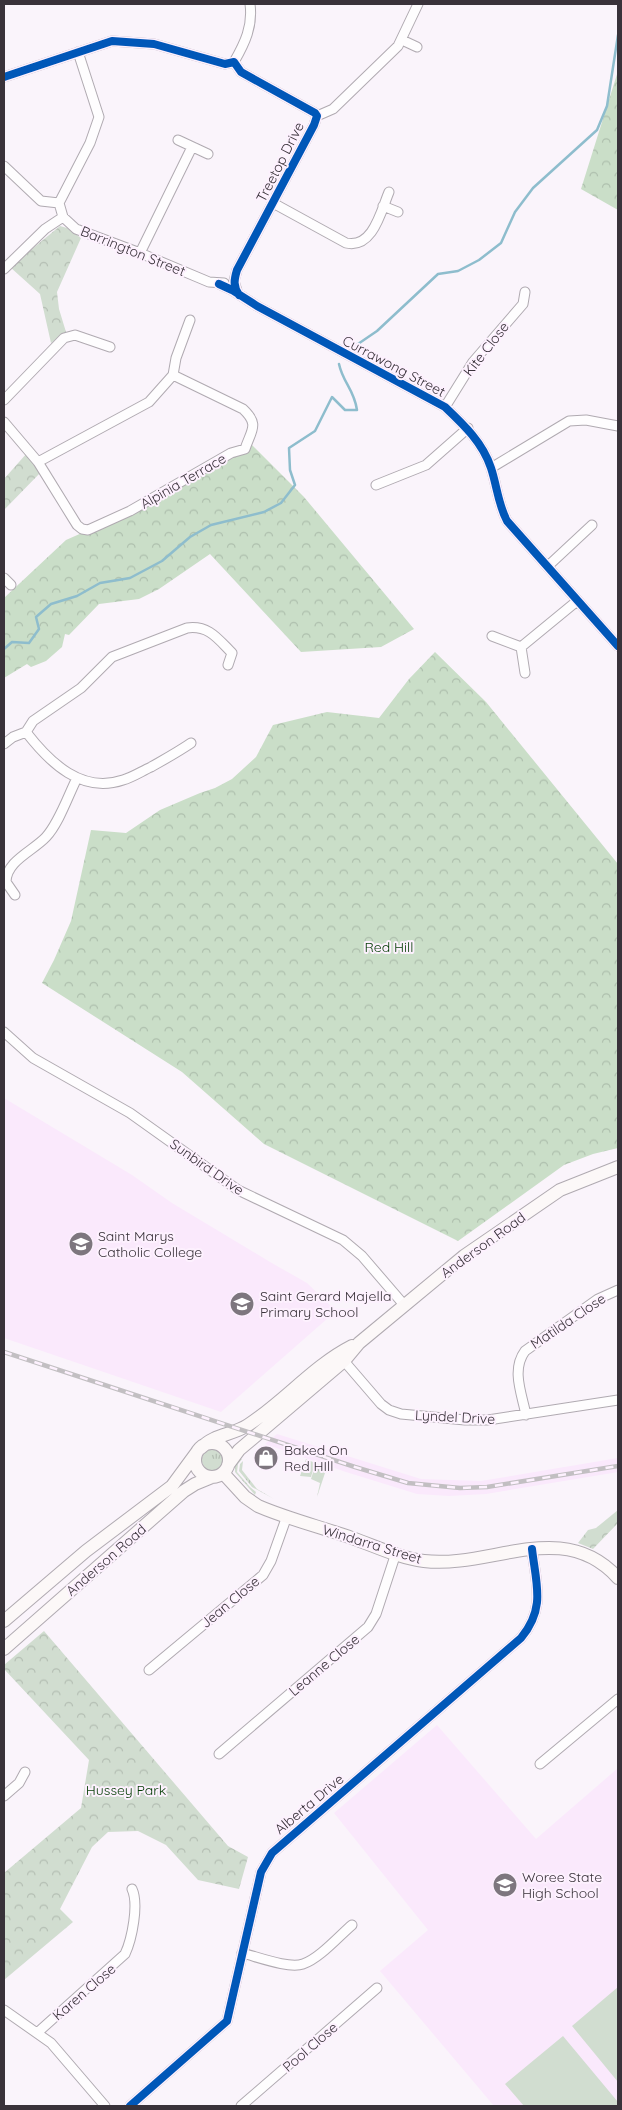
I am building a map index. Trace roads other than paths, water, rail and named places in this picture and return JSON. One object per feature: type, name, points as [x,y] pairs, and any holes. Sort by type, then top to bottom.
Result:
[{"type":"street","points":[[4,78],[103,42],[124,41],[154,44],[226,64],[234,62],[249,32],[252,18],[250,4]]},
{"type":"street","points":[[318,116],[339,104],[389,56],[402,40],[418,4]]},
{"type":"street","points":[[402,40],[417,47]]},
{"type":"street","points":[[4,269],[45,229],[63,217],[59,203],[90,143],[99,117],[78,52]]},
{"type":"street","name":"Treetop Drive","points":[[234,62],[241,72],[318,116],[237,270],[234,281]]},
{"type":"street","points":[[178,140],[208,154]]},
{"type":"street","points":[[140,253],[192,146]]},
{"type":"street","points":[[4,166],[41,201],[59,203]]},
{"type":"street","points":[[273,203],[346,243],[356,244],[368,237],[389,192]]},
{"type":"street","points":[[383,206],[398,212]]},
{"type":"street","name":"Barrington Street","points":[[63,217],[76,229],[209,282],[219,284],[234,281]]},
{"type":"street","points":[[234,281],[239,295]]},
{"type":"street","name":"Currawong Street","points":[[219,284],[296,328],[445,407],[468,428],[480,445],[491,468],[500,506],[508,521],[618,646]]},
{"type":"street","name":"Kite Close","points":[[445,407],[473,362],[523,304],[525,292]]},
{"type":"street","points":[[38,462],[149,402],[173,374],[176,358],[190,320]]},
{"type":"street","points":[[4,400],[64,338],[75,335],[110,347]]},
{"type":"street","name":"Alpinia Terrace","points":[[4,422],[38,462],[77,525],[82,529],[88,530],[130,511],[231,453],[245,449],[254,426],[252,417],[243,409],[173,374]]},
{"type":"street","points":[[491,468],[569,421],[586,420],[618,426]]},
{"type":"street","points":[[376,485],[426,465],[468,428]]},
{"type":"street","points":[[548,566],[592,525]]},
{"type":"street","points":[[4,578],[11,586]]},
{"type":"street","points":[[521,647],[577,601]]},
{"type":"street","points":[[4,744],[13,737],[26,732],[33,721],[81,688],[112,657],[187,628],[200,627],[212,632],[232,653],[228,665]]},
{"type":"street","points":[[492,636],[521,647]]},
{"type":"street","points":[[521,647],[525,673]]},
{"type":"street","points":[[26,732],[48,758],[77,778],[95,783],[122,781],[191,743]]},
{"type":"street","points":[[15,895],[6,882],[8,873],[12,866],[46,836],[77,778]]},
{"type":"street","name":"Sunbird Drive","points":[[4,1032],[33,1058],[130,1113],[238,1190],[343,1240],[362,1256],[405,1306]]},
{"type":"street","name":"Anderson Road","points":[[4,1649],[184,1491],[221,1472],[243,1446],[340,1357],[405,1306],[464,1256],[553,1194],[568,1186],[618,1167]]},
{"type":"street","name":"Matilda Close","points":[[526,1415],[517,1372],[520,1358],[525,1351],[598,1299],[618,1290]]},
{"type":"street","name":"Anderson Road","points":[[4,1621],[86,1551],[172,1486],[199,1450],[212,1439],[249,1424],[326,1361],[340,1357]]},
{"type":"street","name":"Lyndel Drive","points":[[340,1357],[381,1404],[389,1410],[401,1414],[465,1420],[488,1420],[618,1400]]},
{"type":"street","points":[[210,1443],[221,1446],[228,1454],[221,1472],[205,1476],[197,1469],[195,1459],[199,1450],[210,1443]]},
{"type":"street","name":"Windarra Street","points":[[221,1472],[250,1501],[262,1507],[396,1553],[425,1561],[452,1561],[532,1549],[562,1548],[584,1553],[607,1567],[618,1578]]},
{"type":"street","name":"Jean Close","points":[[149,1670],[263,1575],[271,1561],[287,1516]]},
{"type":"street","name":"Alberta Drive","points":[[130,2106],[227,2021],[261,1872],[272,1853],[521,1638],[530,1628],[538,1605],[532,1549]]},
{"type":"street","name":"Leanne Close","points":[[219,1754],[368,1627],[376,1614],[396,1553]]},
{"type":"street","points":[[540,1764],[618,1699]]},
{"type":"street","points":[[4,1796],[19,1783],[25,1772]]},
{"type":"street","name":"Karen Close","points":[[37,2033],[125,1954],[129,1946],[136,1897],[132,1889]]},
{"type":"street","points":[[242,1953],[291,1965],[302,1965],[311,1961],[352,1925]]},
{"type":"street","name":"Pool Close","points":[[241,2106],[306,2052],[378,1988]]},
{"type":"street","points":[[4,2010],[37,2033],[58,2051],[105,2106]]},
{"type":"waterway","points":[[355,346],[377,331],[438,274],[458,271],[479,260],[501,243],[515,212],[533,188],[597,130],[607,106],[618,35]]},
{"type":"waterway","points":[[4,649],[12,642],[29,643],[39,629],[36,617],[51,604],[77,596],[100,583],[130,578],[162,561],[190,537],[211,525],[264,512],[281,503],[295,485],[290,470],[289,448],[315,431],[332,397],[345,410],[357,410],[356,403],[339,364]]},
{"type":"railway","points":[[4,1352],[408,1483],[460,1488],[487,1487],[618,1466]]},
{"type":"place","name":"Saint Marys Catholic College","points":[[81,1244]]},
{"type":"place","name":"Saint Gerard Majella Primary School","points":[[242,1304]]},
{"type":"place","name":"Baked On Red HIll","points":[[266,1458]]},
{"type":"place","name":"Woree State High School","points":[[505,1885]]},
{"type":"park label","name":"Red Hill","points":[[389,947]]},
{"type":"park label","name":"Hussey Park","points":[[126,1790]]}]
